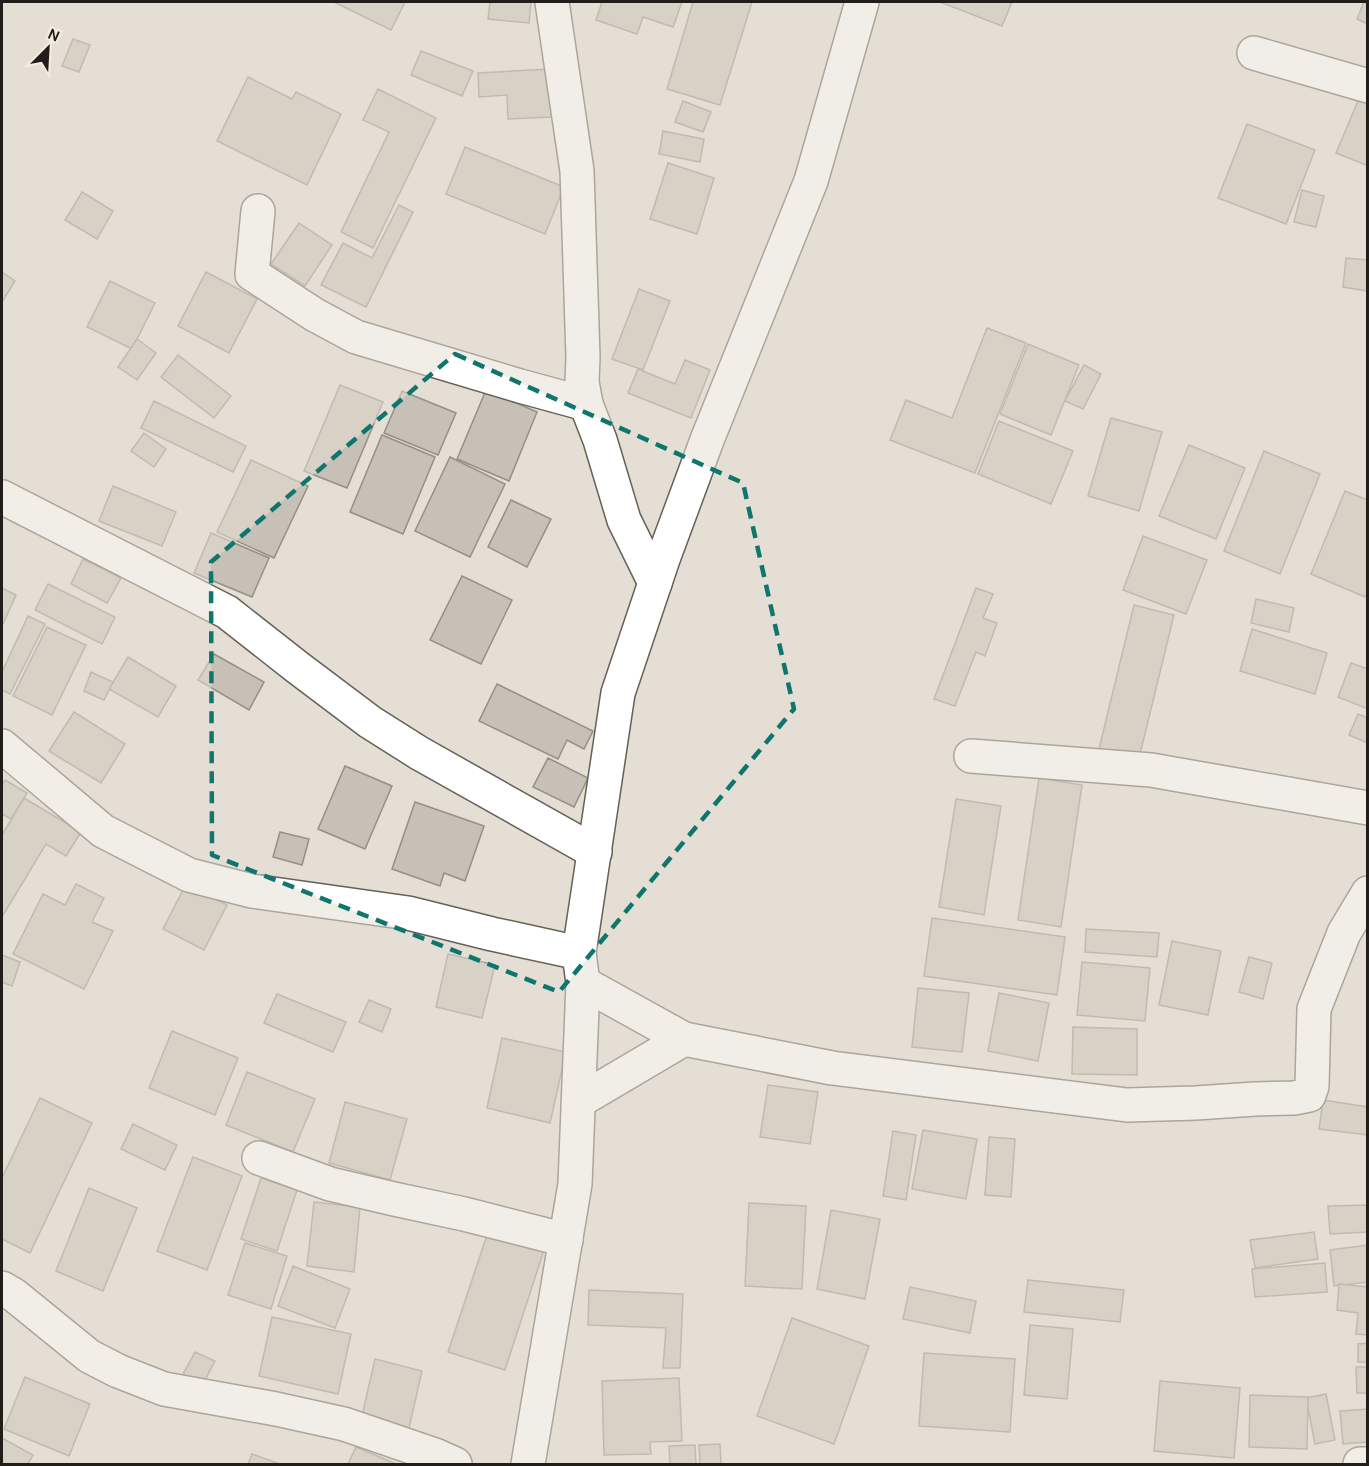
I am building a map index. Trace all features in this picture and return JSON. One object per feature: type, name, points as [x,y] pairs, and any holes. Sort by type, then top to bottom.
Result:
[{"type":"street","points":[[552,2],[577,171],[582,382],[586,404],[600,440],[624,520],[655,583]]},
{"type":"street","points":[[528,1464],[575,1184],[581,968],[618,693],[707,440],[811,181],[862,2]]},
{"type":"street","points":[[1254,53],[1368,86]]},
{"type":"street","points":[[258,211],[252,274],[315,315],[356,337],[586,404]]},
{"type":"street","points":[[2,497],[227,612],[370,722],[418,753],[595,852]]},
{"type":"street","points":[[2,746],[103,831],[189,875],[252,891],[408,913],[492,934],[581,968],[684,1040],[832,1068],[1127,1105],[1294,1098],[1309,1095],[1312,1086],[1314,1009],[1344,933],[1368,893]]},
{"type":"street","points":[[971,756],[1151,770],[1368,808]]},
{"type":"street","points":[[579,1101],[684,1040]]},
{"type":"street","points":[[259,1158],[330,1184],[566,1240]]},
{"type":"street","points":[[2,1288],[14,1295],[89,1356],[145,1382],[164,1389],[344,1424],[456,1464]]},
{"type":"street","points":[[1360,1464],[1368,1464]]},
{"type":"highlighted area","points":[[455,354],[743,483],[794,709],[559,992],[212,855],[211,562]]},
{"type":"building","points":[[334,2],[405,2],[391,30]]},
{"type":"building","points":[[490,2],[531,2],[529,23],[488,19]]},
{"type":"building","points":[[602,2],[682,2],[673,27],[643,17],[637,34],[596,20]]},
{"type":"building","points":[[693,2],[752,2],[720,105],[667,89]]},
{"type":"building","points":[[940,2],[1012,2],[1002,26]]},
{"type":"building","points":[[1364,2],[1368,2],[1368,24],[1357,19]]},
{"type":"building","points":[[73,39],[90,45],[79,72],[62,66]]},
{"type":"building","points":[[421,51],[473,71],[462,96],[411,75]]},
{"type":"building","points":[[549,69],[552,117],[508,119],[507,95],[479,97],[478,73]]},
{"type":"building","points":[[248,77],[292,99],[296,92],[341,114],[307,185],[217,141]]},
{"type":"building","points":[[378,89],[436,118],[373,248],[341,232],[389,132],[363,120]]},
{"type":"building","points":[[1360,96],[1368,99],[1368,166],[1336,153]]},
{"type":"building","points":[[683,101],[711,112],[703,132],[675,122]]},
{"type":"building","points":[[1247,124],[1315,150],[1286,224],[1218,198]]},
{"type":"building","points":[[663,131],[704,139],[700,162],[659,154]]},
{"type":"building","points":[[465,147],[564,187],[545,234],[446,194]]},
{"type":"building","points":[[668,163],[714,178],[697,234],[650,219]]},
{"type":"building","points":[[1302,190],[1324,196],[1316,227],[1294,222]]},
{"type":"building","points":[[82,192],[113,211],[97,239],[65,220]]},
{"type":"building","points":[[399,205],[413,212],[366,307],[321,285],[343,243],[372,258]]},
{"type":"building","points":[[299,223],[332,245],[305,286],[271,264]]},
{"type":"building","points":[[1346,258],[1368,260],[1368,291],[1343,287]]},
{"type":"building","points":[[2,272],[15,281],[2,302]]},
{"type":"building","points":[[206,272],[257,299],[229,353],[178,326]]},
{"type":"building","points":[[110,281],[155,303],[132,349],[87,327]]},
{"type":"building","points":[[639,289],[670,301],[643,370],[612,359]]},
{"type":"building","points":[[987,328],[1026,343],[975,473],[890,440],[906,400],[952,418]]},
{"type":"building","points":[[137,339],[156,353],[137,380],[118,367]]},
{"type":"building","points":[[1028,344],[1079,365],[1051,435],[1000,414]]},
{"type":"building","points":[[178,355],[231,396],[214,418],[161,377]]},
{"type":"building","points":[[685,360],[710,370],[691,418],[628,393],[638,369],[675,384]]},
{"type":"building","points":[[1084,365],[1101,374],[1083,409],[1065,401]]},
{"type":"building","points":[[340,385],[383,402],[347,488],[304,471]]},
{"type":"building","points":[[486,390],[537,412],[509,481],[457,459]]},
{"type":"building","points":[[402,391],[456,413],[438,455],[384,433]]},
{"type":"building","points":[[154,401],[246,446],[233,472],[141,428]]},
{"type":"building","points":[[1111,418],[1162,432],[1139,511],[1088,496]]},
{"type":"building","points":[[999,421],[1073,451],[1051,504],[978,474]]},
{"type":"building","points":[[144,433],[166,449],[154,467],[131,451]]},
{"type":"building","points":[[382,435],[435,457],[403,534],[350,512]]},
{"type":"building","points":[[1189,445],[1245,468],[1216,539],[1159,516]]},
{"type":"building","points":[[1264,451],[1320,474],[1280,574],[1224,551]]},
{"type":"building","points":[[450,457],[505,484],[470,557],[415,531]]},
{"type":"building","points":[[251,460],[308,486],[274,558],[217,532]]},
{"type":"building","points":[[113,486],[176,512],[162,546],[99,521]]},
{"type":"building","points":[[1345,491],[1368,500],[1368,591],[1365,597],[1311,574]]},
{"type":"building","points":[[511,500],[551,519],[527,567],[488,547]]},
{"type":"building","points":[[211,533],[269,558],[252,597],[194,573]]},
{"type":"building","points":[[1143,536],[1207,560],[1186,614],[1123,590]]},
{"type":"building","points":[[83,559],[121,578],[107,603],[71,584]]},
{"type":"building","points":[[462,576],[512,600],[481,664],[430,640]]},
{"type":"building","points":[[48,584],[115,617],[102,644],[35,610]]},
{"type":"building","points":[[2,588],[16,595],[2,626]]},
{"type":"building","points":[[976,588],[993,594],[983,618],[997,623],[985,656],[976,652],[955,706],[934,699]]},
{"type":"building","points":[[1256,599],[1294,608],[1289,632],[1251,623]]},
{"type":"building","points":[[1134,605],[1174,615],[1139,758],[1099,749]]},
{"type":"building","points":[[28,616],[45,624],[10,694],[2,690],[2,672]]},
{"type":"building","points":[[47,627],[86,645],[52,715],[13,696]]},
{"type":"building","points":[[1252,629],[1327,653],[1315,694],[1240,671]]},
{"type":"building","points":[[214,654],[264,682],[249,710],[198,680]]},
{"type":"building","points":[[128,657],[176,686],[158,717],[109,689]]},
{"type":"building","points":[[1351,663],[1368,669],[1368,709],[1338,697]]},
{"type":"building","points":[[91,672],[113,682],[104,700],[84,691]]},
{"type":"building","points":[[497,684],[593,731],[584,749],[567,740],[558,759],[479,721]]},
{"type":"building","points":[[74,712],[125,744],[101,783],[49,751]]},
{"type":"building","points":[[1358,714],[1368,718],[1368,743],[1349,735]]},
{"type":"building","points":[[548,758],[588,778],[574,807],[533,787]]},
{"type":"building","points":[[345,766],[392,786],[365,849],[318,829]]},
{"type":"building","points":[[1039,778],[1082,785],[1061,927],[1018,920]]},
{"type":"building","points":[[5,780],[27,793],[11,819],[2,814],[2,785]]},
{"type":"building","points":[[24,798],[81,832],[66,856],[46,844],[2,917],[2,835]]},
{"type":"building","points":[[956,799],[1001,806],[984,915],[939,907]]},
{"type":"building","points":[[415,802],[484,826],[465,881],[444,873],[440,886],[392,869]]},
{"type":"building","points":[[280,832],[309,839],[302,865],[273,857]]},
{"type":"building","points":[[76,884],[104,898],[92,922],[113,931],[84,989],[13,954],[43,894],[65,905]]},
{"type":"building","points":[[186,884],[227,905],[204,950],[163,929]]},
{"type":"building","points":[[932,918],[1065,937],[1057,995],[924,976]]},
{"type":"building","points":[[1086,929],[1159,933],[1157,957],[1085,952]]},
{"type":"building","points":[[1172,941],[1221,951],[1208,1015],[1159,1005]]},
{"type":"building","points":[[448,954],[495,965],[482,1018],[436,1007]]},
{"type":"building","points":[[2,955],[20,962],[12,986],[2,982]]},
{"type":"building","points":[[1249,957],[1272,963],[1263,999],[1239,992]]},
{"type":"building","points":[[1082,962],[1150,968],[1145,1021],[1077,1015]]},
{"type":"building","points":[[918,988],[969,993],[962,1052],[912,1047]]},
{"type":"building","points":[[999,993],[1049,1003],[1038,1061],[988,1051]]},
{"type":"building","points":[[277,994],[346,1022],[333,1052],[264,1023]]},
{"type":"building","points":[[369,1000],[391,1009],[382,1032],[359,1022]]},
{"type":"building","points":[[1073,1027],[1137,1029],[1137,1075],[1072,1074]]},
{"type":"building","points":[[172,1031],[238,1058],[215,1115],[149,1088]]},
{"type":"building","points":[[502,1038],[566,1052],[550,1123],[487,1108]]},
{"type":"building","points":[[247,1072],[315,1099],[293,1152],[226,1125]]},
{"type":"building","points":[[768,1085],[818,1092],[810,1144],[760,1137]]},
{"type":"building","points":[[40,1098],[92,1123],[30,1253],[2,1239],[2,1178]]},
{"type":"building","points":[[1323,1100],[1368,1107],[1368,1135],[1319,1129]]},
{"type":"building","points":[[345,1102],[407,1119],[390,1180],[329,1163]]},
{"type":"building","points":[[133,1124],[177,1145],[165,1170],[121,1149]]},
{"type":"building","points":[[923,1130],[977,1139],[966,1199],[912,1189]]},
{"type":"building","points":[[893,1131],[916,1135],[906,1200],[883,1196]]},
{"type":"building","points":[[989,1137],[1015,1139],[1011,1197],[985,1195]]},
{"type":"building","points":[[193,1157],[242,1176],[207,1270],[157,1251]]},
{"type":"building","points":[[261,1178],[297,1190],[277,1251],[241,1239]]},
{"type":"building","points":[[89,1188],[137,1208],[103,1291],[56,1271]]},
{"type":"building","points":[[314,1202],[360,1207],[354,1272],[307,1266]]},
{"type":"building","points":[[749,1203],[806,1206],[802,1289],[745,1286]]},
{"type":"building","points":[[1368,1205],[1368,1232],[1330,1234],[1328,1206]]},
{"type":"building","points":[[831,1210],[880,1219],[865,1299],[817,1289]]},
{"type":"building","points":[[489,1229],[545,1247],[505,1370],[448,1352]]},
{"type":"building","points":[[1314,1232],[1318,1259],[1255,1268],[1250,1240]]},
{"type":"building","points":[[245,1243],[287,1256],[271,1309],[228,1295]]},
{"type":"building","points":[[1368,1245],[1368,1282],[1334,1286],[1330,1250]]},
{"type":"building","points":[[1325,1263],[1327,1292],[1255,1297],[1252,1269]]},
{"type":"building","points":[[293,1266],[350,1289],[335,1328],[278,1306]]},
{"type":"building","points":[[1028,1280],[1124,1290],[1120,1322],[1024,1312]]},
{"type":"building","points":[[1339,1284],[1368,1287],[1368,1335],[1356,1334],[1358,1313],[1337,1310]]},
{"type":"building","points":[[910,1287],[976,1301],[970,1333],[903,1319]]},
{"type":"building","points":[[589,1290],[683,1294],[680,1368],[663,1368],[666,1328],[588,1325]]},
{"type":"building","points":[[272,1317],[351,1334],[338,1394],[259,1376]]},
{"type":"building","points":[[792,1318],[869,1346],[834,1444],[757,1416]]},
{"type":"building","points":[[1030,1325],[1073,1329],[1067,1399],[1024,1395]]},
{"type":"building","points":[[1368,1343],[1368,1362],[1358,1362],[1358,1344]]},
{"type":"building","points":[[195,1352],[215,1361],[203,1384],[183,1374]]},
{"type":"building","points":[[924,1353],[1015,1359],[1010,1432],[919,1426]]},
{"type":"building","points":[[375,1359],[422,1371],[409,1428],[362,1416]]},
{"type":"building","points":[[1356,1367],[1368,1367],[1368,1393],[1357,1393]]},
{"type":"building","points":[[25,1377],[90,1404],[69,1456],[4,1429]]},
{"type":"building","points":[[679,1378],[682,1441],[650,1442],[651,1454],[604,1455],[602,1381]]},
{"type":"building","points":[[1160,1381],[1240,1388],[1234,1458],[1154,1451]]},
{"type":"building","points":[[1326,1394],[1335,1440],[1315,1444],[1306,1398]]},
{"type":"building","points":[[1250,1395],[1308,1397],[1307,1449],[1249,1447]]},
{"type":"building","points":[[1368,1409],[1368,1442],[1343,1444],[1340,1411]]},
{"type":"building","points":[[2,1438],[33,1455],[28,1464],[2,1464]]},
{"type":"building","points":[[720,1444],[721,1464],[700,1464],[699,1445]]},
{"type":"building","points":[[695,1445],[696,1464],[670,1464],[669,1446]]},
{"type":"building","points":[[356,1447],[396,1464],[348,1464]]},
{"type":"building","points":[[252,1454],[280,1464],[248,1464]]}]
